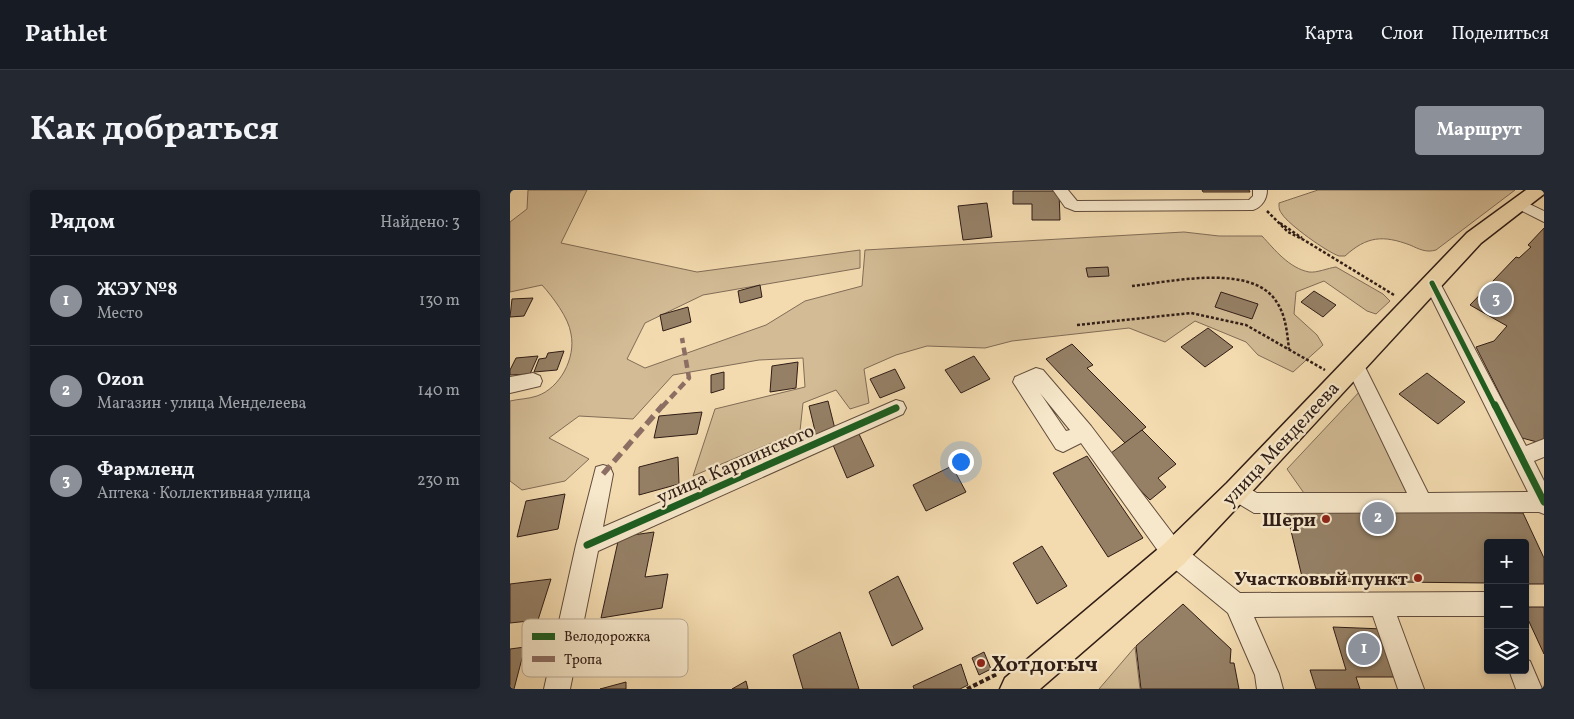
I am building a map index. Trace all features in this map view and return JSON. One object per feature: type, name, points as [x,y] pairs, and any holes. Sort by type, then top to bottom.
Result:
[{"type":"main road","name":"улица Менделеева","points":[[1016,689],[1174,554],[1236,491],[1474,238],[1529,197]]},
{"type":"street","points":[[1060,190],[1070,204],[1075,206],[1253,205],[1258,196]]},
{"type":"street","points":[[1188,190],[1192,205]]},
{"type":"street","points":[[1529,197],[1544,217]]},
{"type":"street","points":[[1236,491],[1254,503],[1544,503],[1432,283]]},
{"type":"street","points":[[1348,372],[1422,502]]},
{"type":"street","points":[[510,385],[533,381]]},
{"type":"street","name":"улица Карпинского","points":[[587,544],[896,408]]},
{"type":"street","points":[[1084,432],[1174,554],[1236,605],[1267,674],[1270,689]]},
{"type":"street","points":[[1520,458],[1544,448]]},
{"type":"street","points":[[571,619],[603,474]]},
{"type":"street","points":[[1381,604],[1411,689]]},
{"type":"street","points":[[1236,605],[1484,604]]},
{"type":"street","points":[[1523,674],[1529,689]]},
{"type":"path","points":[[1258,196],[1281,226],[1298,239],[1304,240],[1401,299]]},
{"type":"path","points":[[1132,286],[1222,277],[1252,281],[1272,294],[1284,316],[1289,349]]},
{"type":"path","points":[[1077,325],[1191,313],[1246,325],[1289,349],[1348,372]]},
{"type":"shaded area","points":[[528,190],[587,190],[561,243],[697,272],[860,250],[860,268],[703,295],[645,323],[627,359],[645,368],[766,325],[805,301],[862,286],[865,250],[1184,232],[1219,236],[1262,236],[1283,258],[1295,267],[1312,272],[1336,267],[1383,294],[1390,301],[1376,314],[1367,311],[1324,281],[1296,292],[1294,314],[1317,335],[1323,345],[1293,372],[1258,355],[1246,342],[1195,321],[1165,342],[1129,328],[1012,341],[985,348],[927,346],[896,355],[864,369],[869,403],[850,409],[836,390],[803,403],[800,431],[693,476],[715,409],[805,387],[803,358],[759,360],[673,375],[633,419],[579,416],[549,438],[589,459],[565,481],[522,490],[510,481],[510,401],[537,396],[553,386],[569,362],[572,343],[570,328],[564,314],[542,285],[510,292],[510,222],[527,209]]},
{"type":"shaded area","points":[[1318,190],[1515,190],[1436,250],[1426,251],[1392,240],[1376,239],[1361,244],[1345,256],[1339,256],[1300,231],[1286,219],[1280,210],[1279,203]]},
{"type":"shaded area","points":[[1362,389],[1412,495],[1306,496],[1287,469]]},
{"type":"shaded area","points":[[1135,647],[1140,689],[1099,689]]},
{"type":"building","points":[[1202,190],[1249,190],[1250,192],[1203,192]]},
{"type":"building","points":[[1013,191],[1059,191],[1060,220],[1032,220],[1032,204],[1013,204]]},
{"type":"building","points":[[987,203],[992,237],[963,240],[958,206]]},
{"type":"building","points":[[1544,228],[1544,439],[1537,442],[1522,438],[1476,347],[1494,341],[1507,326],[1470,305],[1516,257],[1519,258],[1531,247],[1528,245]]},
{"type":"building","points":[[1108,267],[1109,276],[1088,277],[1086,268]]},
{"type":"building","points":[[760,285],[762,297],[740,303],[738,291]]},
{"type":"building","points":[[1314,291],[1336,305],[1323,317],[1301,302]]},
{"type":"building","points":[[1221,292],[1258,304],[1252,319],[1215,307]]},
{"type":"building","points":[[533,298],[524,316],[510,317],[512,299]]},
{"type":"building","points":[[688,307],[691,322],[663,331],[660,315]]},
{"type":"building","points":[[1208,328],[1233,347],[1205,367],[1181,347]]},
{"type":"building","points":[[1072,344],[1093,365],[1087,368],[1146,427],[1125,443],[1046,359]]},
{"type":"building","points":[[564,351],[557,370],[534,372],[539,359],[546,358],[548,353]]},
{"type":"building","points":[[538,356],[530,374],[510,375],[510,370],[516,358]]},
{"type":"building","points":[[974,356],[990,379],[961,393],[945,370]]},
{"type":"building","points":[[798,362],[796,388],[770,392],[772,366]]},
{"type":"building","points":[[895,369],[905,388],[880,398],[870,379]]},
{"type":"building","points":[[724,372],[724,389],[711,393],[711,375]]},
{"type":"building","points":[[1427,373],[1465,402],[1438,424],[1399,394]]},
{"type":"building","points":[[828,401],[835,429],[816,435],[809,406]]},
{"type":"building","points":[[702,412],[697,434],[654,438],[659,416]]},
{"type":"building","points":[[1142,430],[1176,464],[1158,478],[1166,487],[1150,500],[1107,456]]},
{"type":"building","points":[[859,434],[874,466],[847,478],[833,445]]},
{"type":"building","points":[[1087,456],[1143,538],[1108,557],[1053,473]]},
{"type":"building","points":[[678,457],[679,484],[639,495],[639,467]]},
{"type":"building","points":[[952,466],[966,492],[926,511],[913,485]]},
{"type":"building","points":[[565,494],[558,529],[517,537],[526,501]]},
{"type":"building","points":[[1286,510],[1523,513],[1544,558],[1544,584],[1529,584],[1529,539],[1484,539],[1484,583],[1303,581]]},
{"type":"building","points":[[654,532],[645,577],[668,574],[662,608],[601,618],[619,537]]},
{"type":"building","points":[[1042,546],[1067,586],[1037,604],[1013,563]]},
{"type":"building","points":[[898,576],[923,629],[892,646],[869,592]]},
{"type":"building","points":[[551,579],[538,619],[522,619],[522,622],[510,623],[510,584]]},
{"type":"building","points":[[1183,604],[1231,649],[1230,663],[1234,663],[1239,689],[1141,689],[1136,646]]},
{"type":"building","points":[[1529,607],[1544,607],[1544,654],[1529,622]]},
{"type":"building","points":[[1333,627],[1383,629],[1398,677],[1356,677],[1360,689],[1316,689],[1310,670],[1346,670]]},
{"type":"building","points":[[840,632],[859,689],[803,689],[793,655]]},
{"type":"building","points":[[522,647],[522,658],[514,689],[510,689],[510,649]]},
{"type":"building","name":"Хотдогыч","points":[[984,652],[991,669],[979,675],[972,658]]},
{"type":"building","points":[[961,664],[968,685],[960,689],[914,689],[913,686]]},
{"type":"building","points":[[746,681],[748,689],[732,689]]},
{"type":"building","points":[[626,682],[626,689],[600,689]]},
{"type":"marked path","points":[[603,474],[644,425],[689,378],[682,338]]},
{"type":"cycle path","points":[[1432,283],[1544,502]]},
{"type":"cycle path","points":[[587,545],[896,408]]},
{"type":"place","name":"Фармленд","points":[[1496,299]]},
{"type":"place","name":"Ozon","points":[[1378,518]]},
{"type":"place","name":"Шери","points":[[1326,519]]},
{"type":"place","name":"Участковый пункт","points":[[1418,578]]},
{"type":"place","name":"ЖЭУ №8","points":[[1364,649]]},
{"type":"place","name":"Хотдогыч","points":[[981,663]]}]
